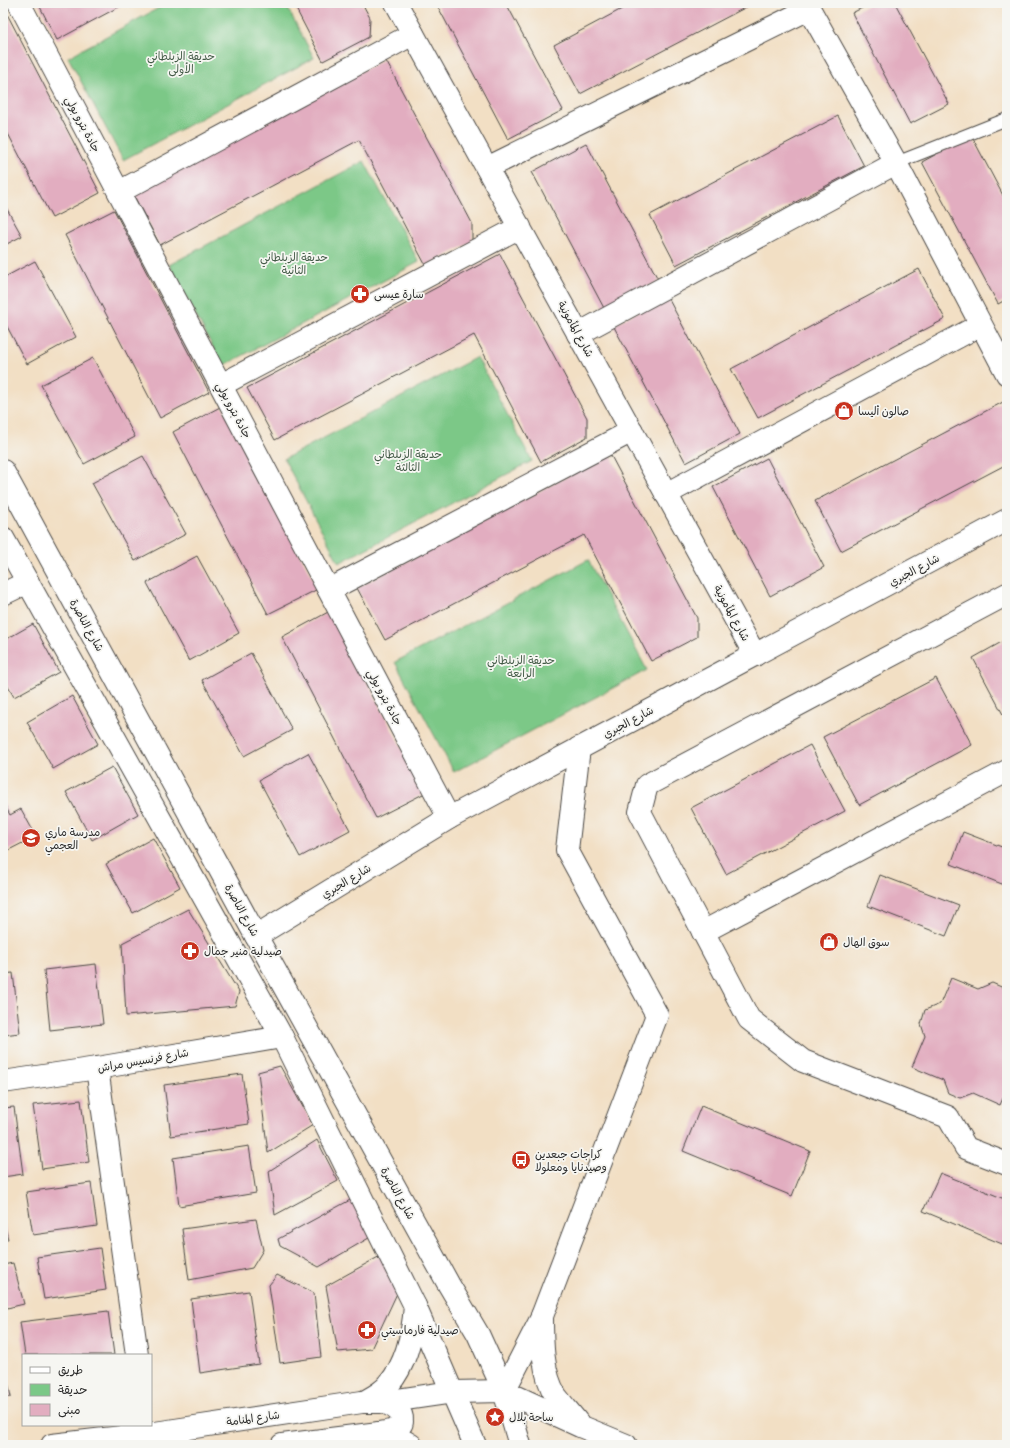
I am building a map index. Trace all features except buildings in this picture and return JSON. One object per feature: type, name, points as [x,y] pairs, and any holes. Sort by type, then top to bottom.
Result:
[{"type":"street","name":"جادة بترو بولي","points":[[19,3],[449,818]]},
{"type":"street","name":"شارع المأمونية","points":[[402,5],[413,34],[755,655]]},
{"type":"street","points":[[487,168],[812,5],[1007,374]]},
{"type":"street","points":[[119,192],[413,34]]},
{"type":"street","points":[[578,334],[896,163]]},
{"type":"street","points":[[220,384],[520,227]]},
{"type":"street","points":[[666,494],[980,325]]},
{"type":"street","points":[[329,590],[632,431]]},
{"type":"street","name":"شارع الناصرة","points":[[3,471],[256,936],[449,1285],[478,1334],[504,1390],[520,1445]]},
{"type":"street","name":"شارع الجبري","points":[[256,936],[449,818],[1007,520]]},
{"type":"street","points":[[3,538],[282,1037],[415,1306],[475,1445]]},
{"type":"street","points":[[3,594],[28,582]]},
{"type":"street","points":[[1007,594],[647,785],[640,812],[749,1019],[803,1061],[948,1117],[966,1148],[1007,1164]]},
{"type":"street","points":[[579,748],[567,850],[657,1015],[542,1316],[504,1390],[580,1426],[626,1445]]},
{"type":"street","points":[[703,932],[1007,771]]},
{"type":"street","name":"شارع فرنسيس مراش","points":[[3,1082],[282,1037]]},
{"type":"street","points":[[97,1068],[137,1354]]},
{"type":"street","points":[[282,1445],[379,1433],[396,1429],[401,1425],[401,1413],[394,1407],[373,1402],[377,1394],[389,1385],[400,1366],[408,1347],[413,1326],[415,1306]]},
{"type":"street","points":[[542,1316],[544,1359],[549,1381],[556,1396],[580,1426]]},
{"type":"street","name":"شارع المنامة","points":[[52,1445],[148,1429],[453,1392],[504,1390]]},
{"type":"street","points":[[379,1433],[411,1445]]},
{"type":"lane","points":[[896,163],[1007,119]]},
{"type":"green space","name":"حديقة الزبلطاني الأولى","points":[[168,3],[285,3],[314,58],[123,160],[68,57]]},
{"type":"green space","name":"حديقة الزبلطاني الثانية","points":[[364,161],[419,262],[223,366],[169,265]]},
{"type":"green space","name":"حديقة الزبلطاني الثالثة","points":[[477,357],[532,461],[339,563],[284,459]]},
{"type":"green space","name":"حديقة الزبلطاني الرابعة","points":[[588,560],[647,670],[454,772],[395,662]]},
{"type":"place","name":"سارة عيسى","points":[[360,294]]},
{"type":"place","name":"صالون أليسا","points":[[844,411]]},
{"type":"place","name":"مدرسة ماري العجمي","points":[[31,838]]},
{"type":"place","name":"سوق الهال","points":[[829,942]]},
{"type":"place","name":"صيدلية منير جمال","points":[[190,951]]},
{"type":"place","name":"كراجات جبعدين وصيدنايا ومعلولا","points":[[521,1160]]},
{"type":"place","name":"صيدلية فارماسيتي","points":[[367,1330]]},
{"type":"place","name":"ساحة بلال","points":[[495,1417]]}]
